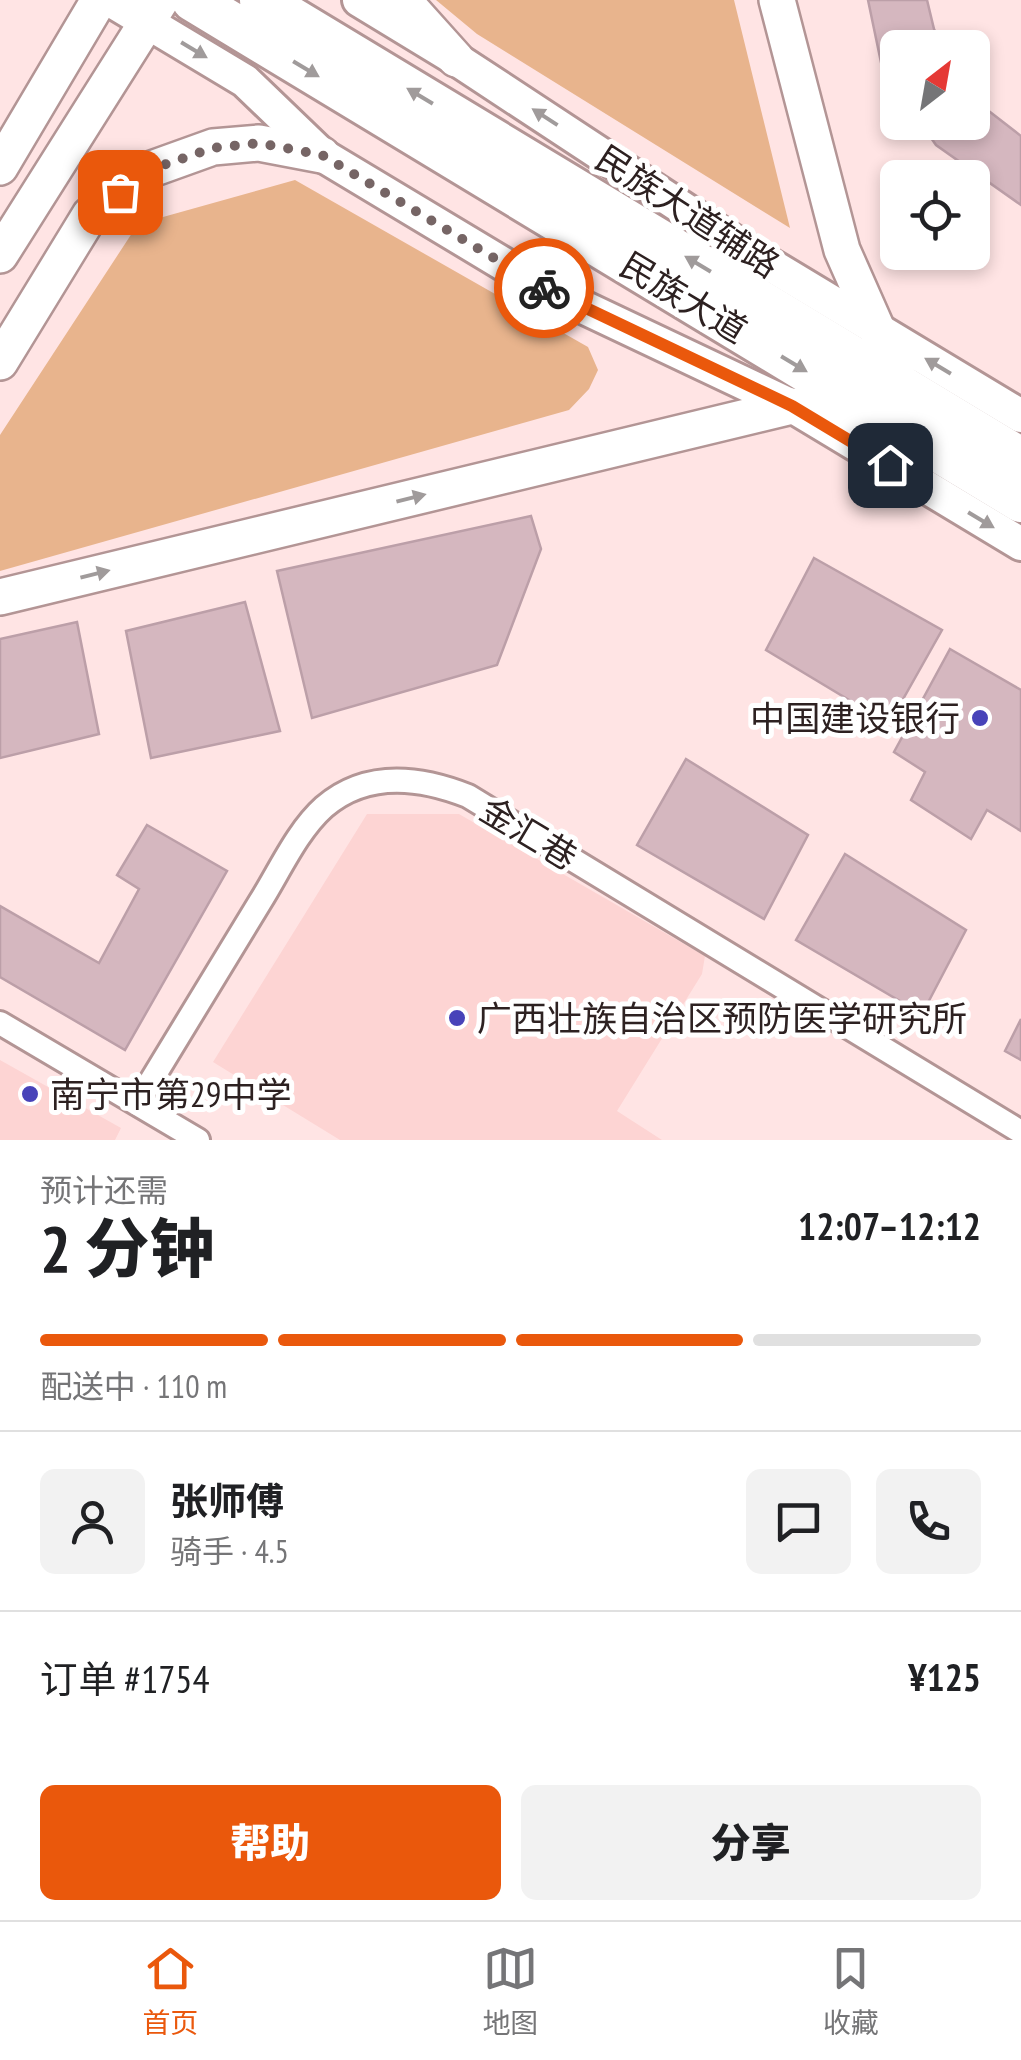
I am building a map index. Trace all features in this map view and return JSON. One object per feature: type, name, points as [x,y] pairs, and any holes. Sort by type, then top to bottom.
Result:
[{"type":"highway","name":"民族大道","points":[[193,0],[895,404],[1021,460]]},
{"type":"highway","name":"民族大道","points":[[260,0],[895,404],[1021,501]]},
{"type":"main road","points":[[0,167],[99,0]]},
{"type":"main road","points":[[403,0],[456,59]]},
{"type":"main road","points":[[0,597],[792,406],[895,404],[872,326],[842,250],[777,0]]},
{"type":"main road","points":[[0,255],[154,11]]},
{"type":"main road","points":[[0,362],[90,215],[149,170],[213,148],[244,144],[259,143],[322,155]]},
{"type":"street","points":[[110,0],[154,11],[245,81],[322,155],[546,289],[792,406],[1021,544]]},
{"type":"street","name":"民族大道辅路","points":[[359,0],[456,59],[754,255],[1021,416]]},
{"type":"street","name":"金汇巷","points":[[137,1104],[292,850],[324,808],[360,786],[395,779],[428,781],[468,796],[1021,1132]]},
{"type":"street","points":[[0,1023],[198,1140]]},
{"type":"shaded area","points":[[436,0],[734,0],[790,228],[477,34]]},
{"type":"shaded area","points":[[295,180],[588,347],[598,370],[589,389],[569,410],[0,571],[0,435],[138,224]]},
{"type":"shaded area","name":"广西壮族自治区预防医学研究所","points":[[367,814],[459,814],[705,956],[702,974],[617,1111],[662,1140],[340,1140],[213,1062]]},
{"type":"shaded area","name":"南宁市第29中学","points":[[0,1060],[121,1128],[115,1140],[0,1140]]},
{"type":"building","points":[[868,0],[927,0],[935,30],[880,30],[880,58]]},
{"type":"building","points":[[990,112],[1021,136],[1021,205],[990,183],[990,160],[957,160],[933,140],[990,140]]},
{"type":"building","points":[[531,516],[541,549],[497,665],[312,718],[277,571]]},
{"type":"building","points":[[814,558],[942,630],[889,724],[766,650]]},
{"type":"building","points":[[245,602],[280,731],[151,758],[126,631]]},
{"type":"building","points":[[77,622],[99,734],[0,758],[0,639]]},
{"type":"building","points":[[950,649],[1021,690],[1021,831],[987,810],[971,839],[911,800],[925,772],[894,752]]},
{"type":"building","points":[[686,759],[808,835],[764,919],[637,845]]},
{"type":"building","points":[[147,825],[227,871],[125,1050],[0,977],[0,906],[99,963],[139,889],[117,875]]},
{"type":"building","points":[[845,854],[966,930],[922,1014],[796,940]]},
{"type":"building","points":[[1021,1019],[1021,1060],[1005,1051]]},
{"type":"way so far","points":[[120,192],[149,170],[213,148],[259,143],[322,155],[544,288]]},
{"type":"place","name":"中国建设银行","points":[[980,718]]},
{"type":"place","name":"广西壮族自治区预防医学研究所","points":[[457,1018]]},
{"type":"place","name":"南宁市第29中学","points":[[30,1094]]},
{"type":"route","points":[[544,288],[792,406],[890,465]]}]
